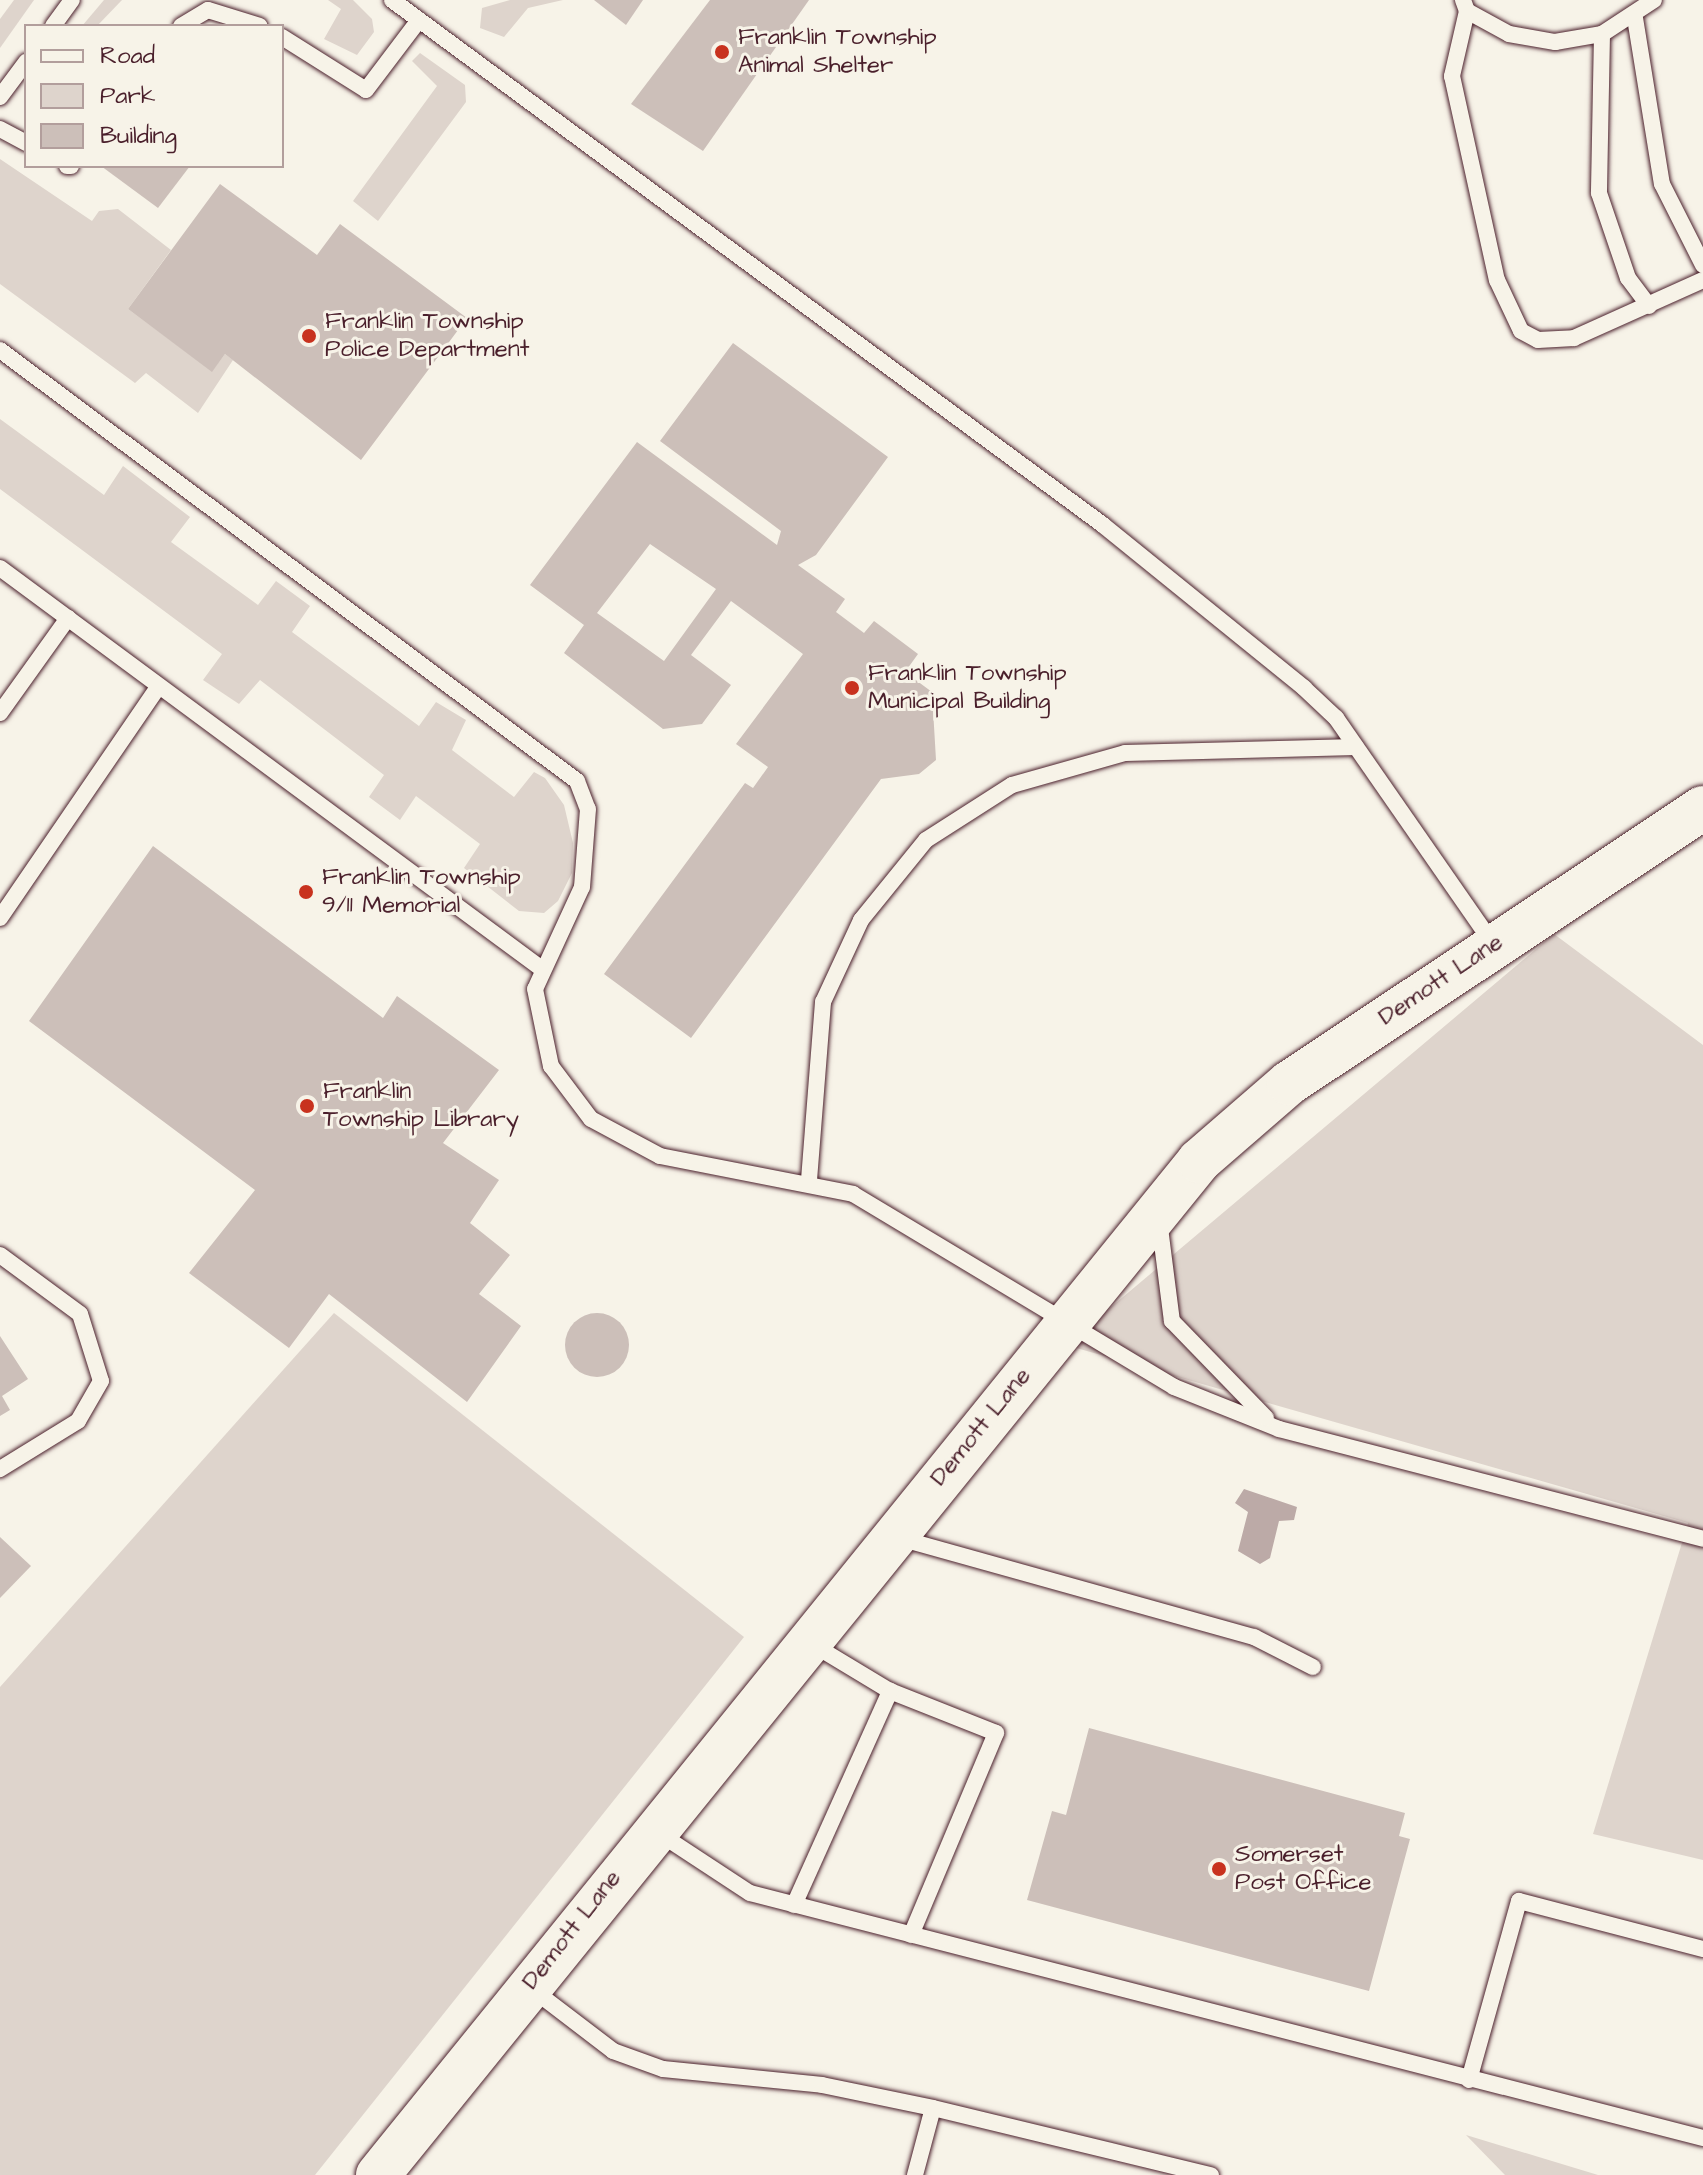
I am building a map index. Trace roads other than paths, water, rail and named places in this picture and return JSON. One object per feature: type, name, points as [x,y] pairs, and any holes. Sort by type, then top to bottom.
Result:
[{"type":"street","name":"Demott Lane","points":[[378,2175],[653,1829],[1067,1320],[1124,1258],[1157,1205],[1289,1083],[1493,944],[1703,808]]},
{"type":"lane","points":[[54,24],[72,0]]},
{"type":"lane","points":[[392,0],[1103,525],[1304,688],[1356,747],[1493,944]]},
{"type":"lane","points":[[1654,0],[1635,18],[1602,34],[1555,42],[1509,34],[1465,6],[1452,76],[1497,280],[1521,331],[1538,340],[1574,338],[1703,280]]},
{"type":"lane","points":[[184,24],[208,10],[254,24]]},
{"type":"lane","points":[[1635,18],[1662,184],[1703,265]]},
{"type":"lane","points":[[284,38],[366,90],[419,20]]},
{"type":"lane","points":[[1602,34],[1599,193],[1628,278],[1649,306]]},
{"type":"lane","points":[[0,97],[24,65]]},
{"type":"lane","points":[[0,129],[24,142]]},
{"type":"lane","points":[[0,350],[577,781],[588,809],[582,887],[535,989],[551,1066],[591,1119],[660,1156],[809,1180],[853,1194],[959,1264],[1067,1320],[1174,1387],[1279,1429],[1703,1539]]},
{"type":"lane","points":[[0,568],[542,969]]},
{"type":"lane","points":[[0,713],[68,618]]},
{"type":"lane","points":[[0,918],[159,686]]},
{"type":"lane","points":[[809,1180],[823,1002],[861,920],[926,840],[1012,785],[1125,753],[1356,747]]},
{"type":"lane","points":[[1157,1205],[1172,1321],[1235,1393],[1279,1429]]},
{"type":"lane","points":[[0,1255],[80,1314],[101,1381],[78,1421],[0,1469]]},
{"type":"lane","points":[[893,1537],[1254,1637],[1313,1667]]},
{"type":"lane","points":[[807,1642],[890,1691],[996,1733],[911,1935]]},
{"type":"lane","points":[[794,1905],[890,1691]]},
{"type":"lane","points":[[653,1829],[750,1893],[1703,2138]]},
{"type":"lane","points":[[1469,2080],[1519,1901],[1703,1949]]},
{"type":"lane","points":[[528,1985],[613,2051],[663,2069],[822,2085],[933,2108],[1211,2175]]},
{"type":"lane","points":[[915,2175],[933,2108]]},
{"type":"place","name":"Franklin Township Animal Shelter","points":[[722,52]]},
{"type":"place","name":"Franklin Township Police Department","points":[[309,336]]},
{"type":"place","name":"Franklin Township Municipal Building","points":[[852,688]]},
{"type":"place","name":"Franklin Township 9/11 Memorial","points":[[306,892]]},
{"type":"place","name":"Franklin Township Library","points":[[307,1106]]},
{"type":"place","name":"Somerset Post Office","points":[[1219,1869]]}]
